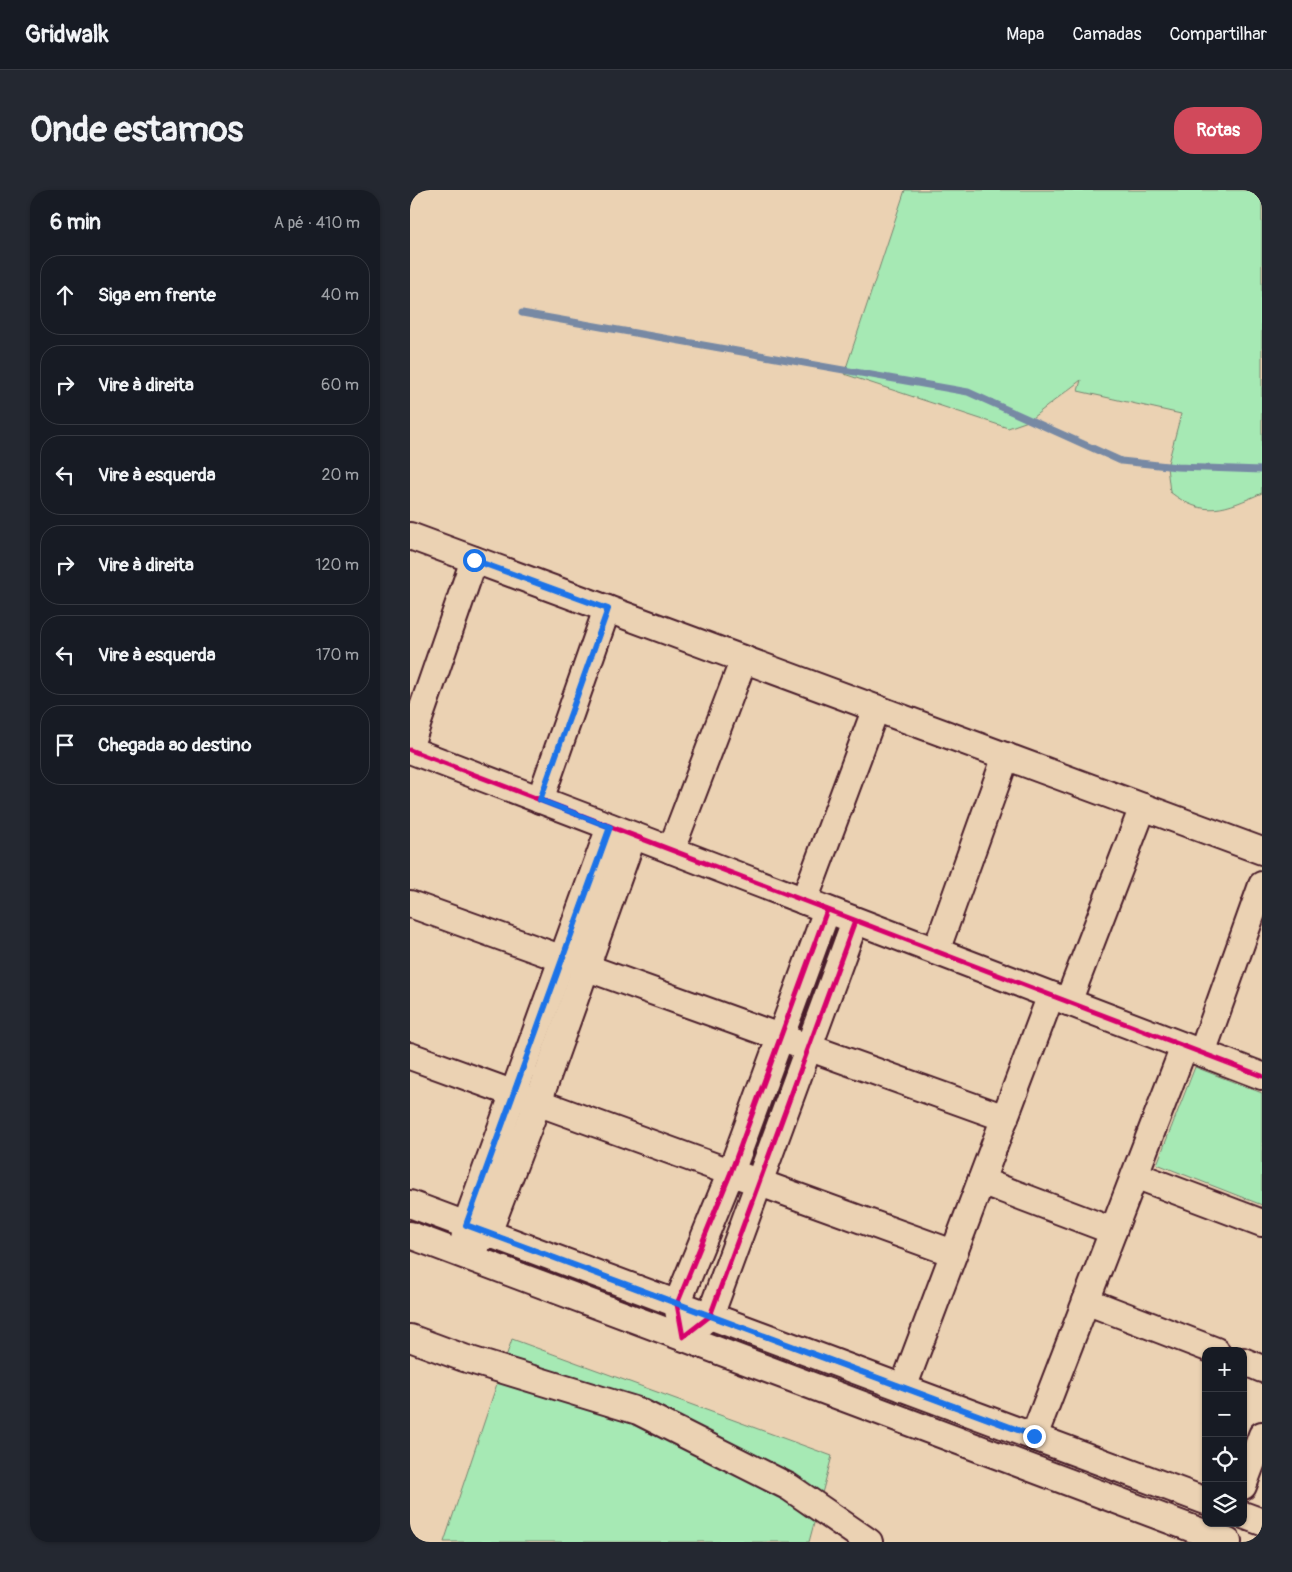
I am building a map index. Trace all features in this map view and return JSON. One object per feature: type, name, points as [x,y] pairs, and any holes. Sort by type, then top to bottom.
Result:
[{"type":"street","points":[[410,536],[1262,851]]},
{"type":"street","points":[[410,745],[474,560]]},
{"type":"street","points":[[540,800],[608,609]]},
{"type":"street","points":[[672,850],[744,659]]},
{"type":"street","points":[[683,1337],[677,1304],[732,1172],[780,1036],[815,906],[876,708]]},
{"type":"street","points":[[410,750],[1262,1076]]},
{"type":"street","points":[[936,951],[1006,756]]},
{"type":"street","points":[[903,1388],[1005,1118],[1143,807]]},
{"type":"street","points":[[477,1229],[513,1093],[562,958],[622,831]]},
{"type":"street","points":[[462,1255],[477,1229],[538,1102],[587,968],[622,831]]},
{"type":"street","points":[[1034,1436],[1135,1175],[1193,1050],[1262,885]]},
{"type":"street","points":[[410,904],[1005,1118]]},
{"type":"street","points":[[683,1337],[710,1316],[856,921]]},
{"type":"street","points":[[410,1056],[954,1253]]},
{"type":"street","points":[[1135,1175],[1262,1223]]},
{"type":"street","points":[[981,1181],[1113,1231]]},
{"type":"street","points":[[410,1204],[1202,1499]]},
{"type":"street","points":[[410,1235],[1228,1542]]},
{"type":"street","points":[[1086,1301],[1206,1347]]},
{"type":"street","points":[[410,1338],[464,1358],[638,1412],[789,1487],[869,1542]]},
{"type":"street","points":[[1247,1363],[1262,1369]]},
{"type":"street","points":[[1244,1482],[1262,1435]]},
{"type":"street","points":[[1247,1516],[1262,1522]]},
{"type":"green space","points":[[905,190],[1262,190],[1262,493],[1226,507],[1215,509],[1194,506],[1182,500],[1170,492],[1167,467],[1181,414],[1078,391],[1081,380],[1028,421],[1008,428],[844,374]]},
{"type":"green space","points":[[1195,1067],[1262,1093],[1262,1205],[1157,1164]]},
{"type":"green space","points":[[512,1339],[832,1456],[809,1542],[444,1542]]},
{"type":"waterway","points":[[522,313],[968,392],[1121,461],[1177,467],[1262,470]]},
{"type":"cycle path","points":[[410,750],[1262,1076]]},
{"type":"cycle path","points":[[827,910],[731,1172],[677,1304],[683,1337],[710,1316],[855,921]]},
{"type":"route","points":[[474,560],[608,609],[540,800],[610,827],[466,1225],[1034,1436]]}]
